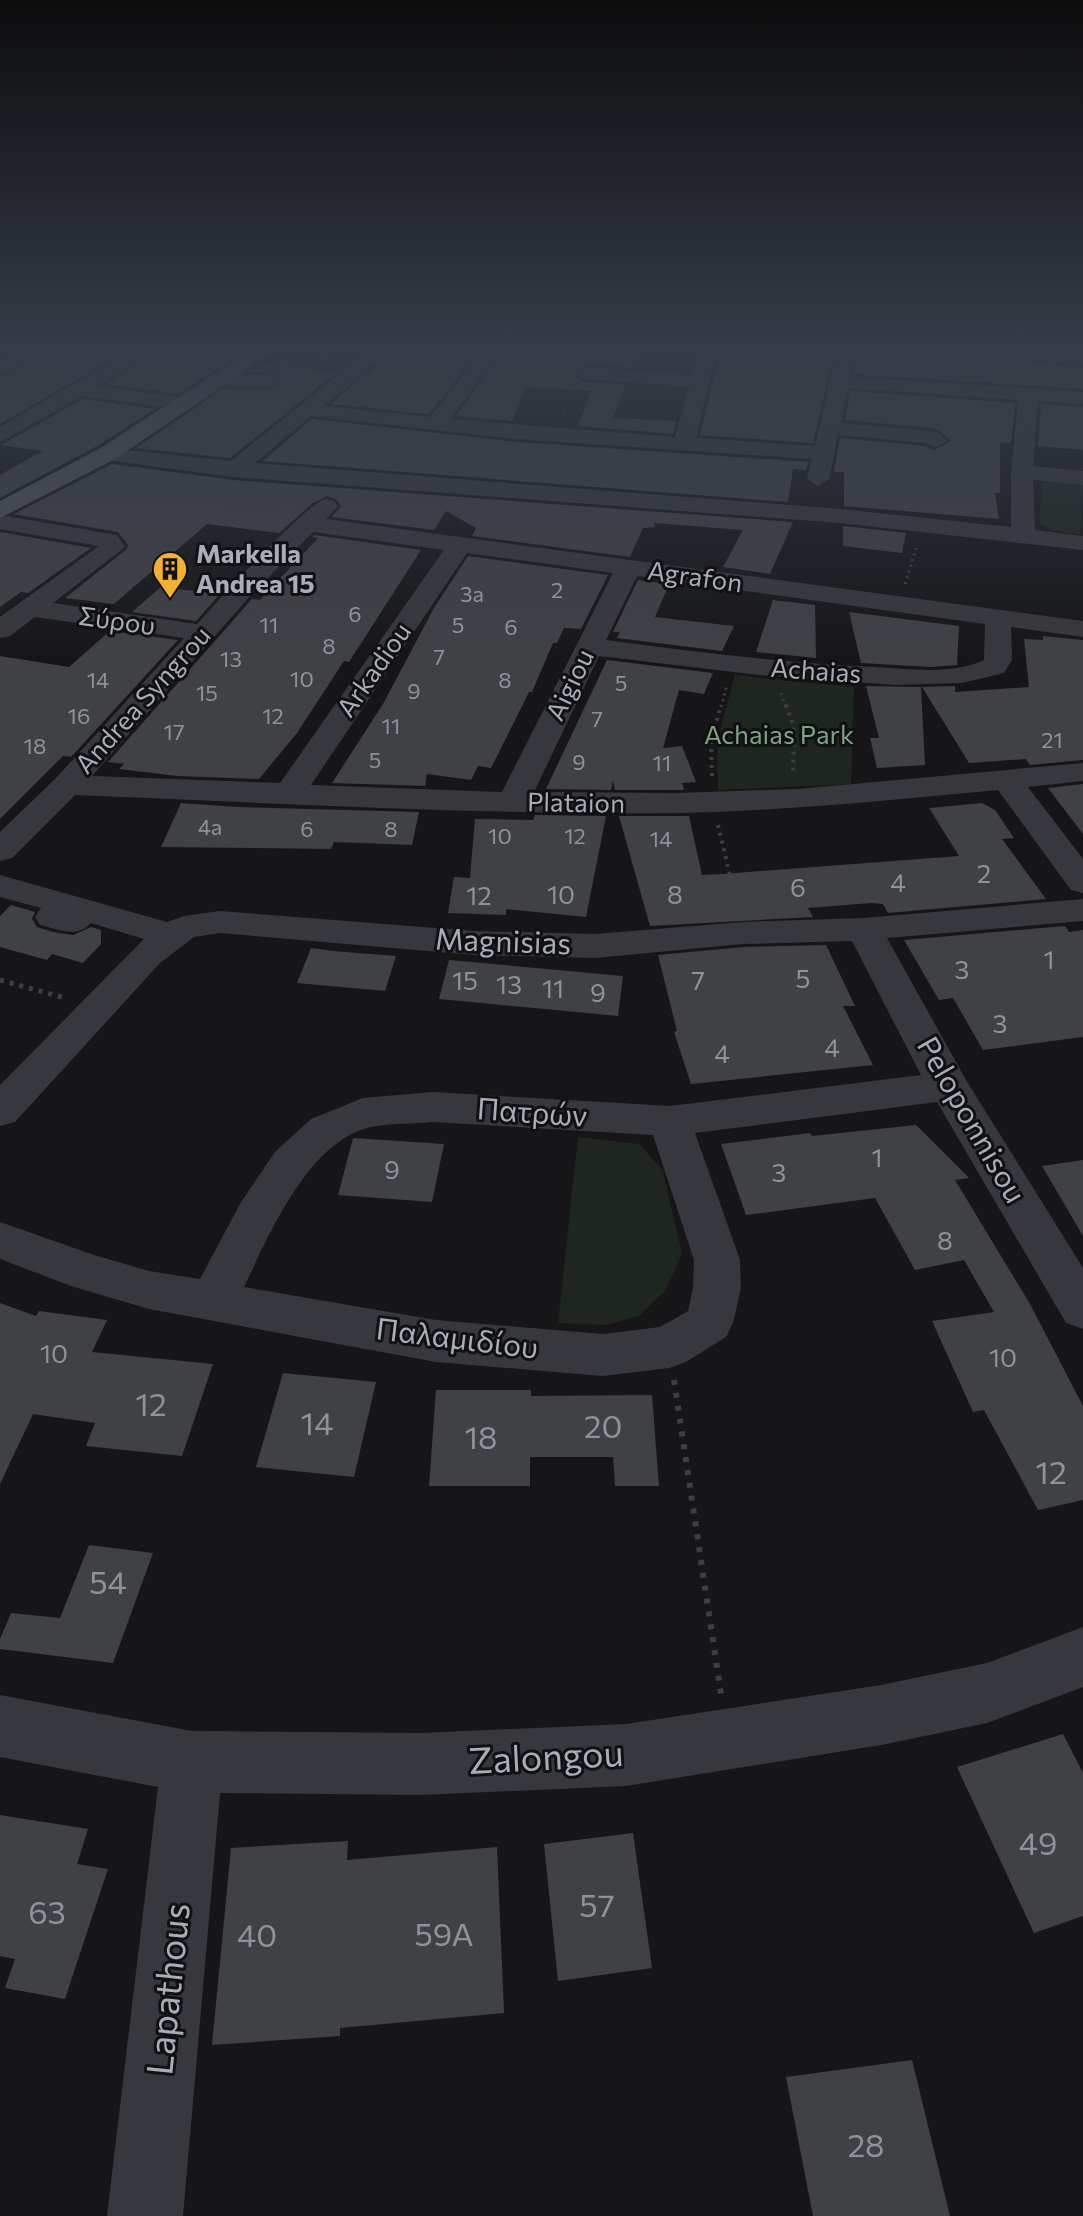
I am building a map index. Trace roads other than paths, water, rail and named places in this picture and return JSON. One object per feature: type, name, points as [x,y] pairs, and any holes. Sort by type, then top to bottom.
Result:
[{"type":"main road","points":[[0,511],[111,451]]},
{"type":"street","points":[[233,470],[256,451]]},
{"type":"street","points":[[798,451],[823,453],[812,511]]},
{"type":"street","points":[[1023,535],[1024,451]]},
{"type":"street","points":[[107,454],[353,481],[812,511],[1083,543]]},
{"type":"street","points":[[1022,472],[1083,478]]},
{"type":"street","name":"Andrea Syngrou","points":[[0,851],[67,785],[203,633],[310,520],[353,481]]},
{"type":"street","points":[[524,553],[559,494]]},
{"type":"street","name":"Agrafon","points":[[310,520],[459,546],[1083,629]]},
{"type":"street","points":[[0,522],[108,540],[113,547],[0,630]]},
{"type":"street","name":"Arkadiou","points":[[289,793],[459,546]]},
{"type":"street","name":"Aigiou","points":[[513,802],[628,568]]},
{"type":"street","name":"Σύρου","points":[[31,608],[203,633]]},
{"type":"street","name":"Achaias","points":[[588,646],[777,670],[879,676],[974,674],[994,667],[998,660],[998,618]]},
{"type":"street","name":"Plataion","points":[[67,785],[513,802],[712,802],[798,799],[1083,772]]},
{"type":"street","points":[[1022,777],[1083,883]]},
{"type":"street","points":[[0,886],[66,904],[63,919],[84,909],[156,930]]},
{"type":"street","name":"Magnisias","points":[[0,1111],[147,955],[156,930],[220,922],[489,944],[595,946],[743,933],[864,929],[1083,910]]},
{"type":"street","name":"Peloponnisou","points":[[864,929],[948,1086],[1083,1309]]},
{"type":"street","name":"Πατρών","points":[[212,1303],[257,1214],[290,1164],[326,1130],[363,1113],[433,1107],[670,1121],[948,1086]]},
{"type":"street","name":"Παλαμιδίου","points":[[0,1240],[88,1273],[212,1303],[436,1341],[603,1355],[669,1347],[709,1323],[717,1288],[717,1260],[670,1121]]},
{"type":"street","name":"Zalongou","points":[[0,1726],[192,1762],[420,1764],[626,1755],[881,1715],[987,1693],[1083,1657]]},
{"type":"street","name":"Lapathous","points":[[145,2216],[192,1762]]},
{"type":"place","name":"Markella Andrea 15","points":[[170,600]]},
{"type":"park label","name":"Achaias Park","points":[[779,735]]}]
